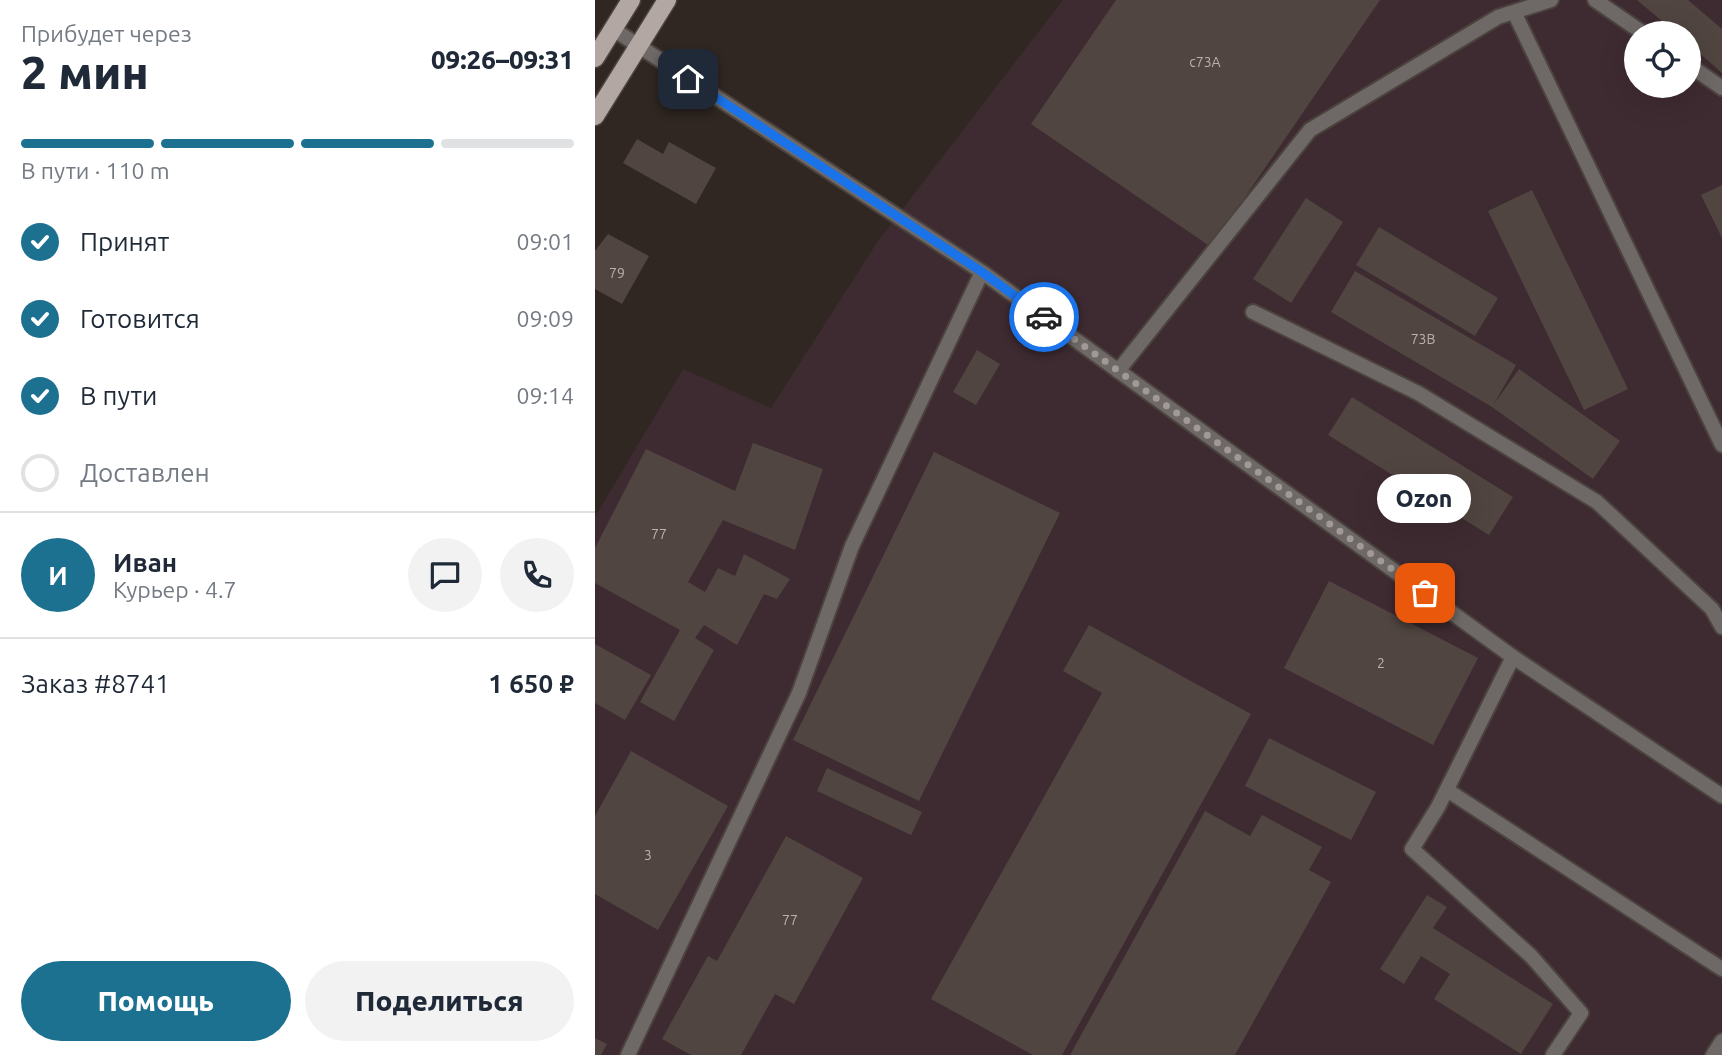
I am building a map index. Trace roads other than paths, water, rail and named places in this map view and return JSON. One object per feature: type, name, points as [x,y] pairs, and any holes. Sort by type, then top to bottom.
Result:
[{"type":"main road","points":[[595,58],[631,0]]},
{"type":"main road","points":[[595,116],[667,0]]},
{"type":"street","points":[[1118,371],[1310,130],[1498,17],[1551,0]]},
{"type":"street","points":[[1595,0],[1626,21]]},
{"type":"street","points":[[1514,12],[1722,444]]},
{"type":"street","points":[[613,29],[982,272],[1513,657],[1722,796]]},
{"type":"street","points":[[1701,73],[1722,88]]},
{"type":"street","points":[[628,1055],[799,693],[852,546],[982,272]]},
{"type":"street","points":[[1253,312],[1418,393],[1597,502],[1712,609],[1722,626]]},
{"type":"street","points":[[1513,657],[1447,790],[1412,849],[1531,956],[1581,1013],[1553,1055]]},
{"type":"street","points":[[1447,790],[1722,969]]},
{"type":"street","points":[[1713,1055],[1722,1041]]},
{"type":"place","name":"Ozon","points":[[1425,593]]}]
